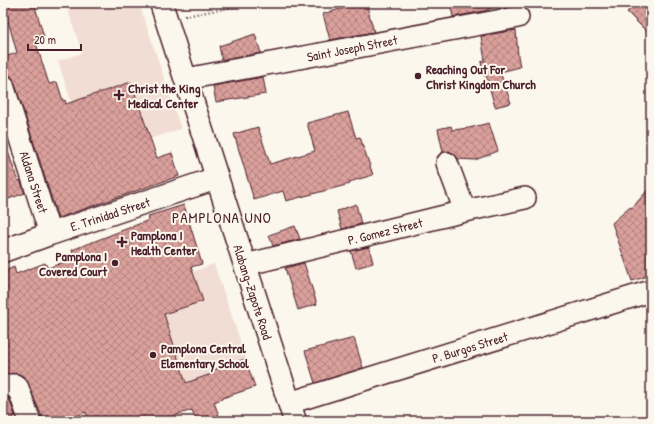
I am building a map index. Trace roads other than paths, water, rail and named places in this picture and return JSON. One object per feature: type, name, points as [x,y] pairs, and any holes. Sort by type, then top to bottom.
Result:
[{"type":"main road","name":"Alabang-Zapote Road","points":[[164,11],[292,412]]},
{"type":"main road","name":"E. Trinidad Street","points":[[3,251],[217,178]]},
{"type":"street","name":"Saint Joseph Street","points":[[186,79],[518,17]]},
{"type":"street","name":"Aldana Street","points":[[3,85],[50,234]]},
{"type":"street","points":[[447,162],[465,211]]},
{"type":"street","name":"P. Gomez Street","points":[[245,265],[465,211],[525,198]]},
{"type":"street","name":"P. Burgos Street","points":[[292,412],[651,291]]},
{"type":"street","points":[[3,387],[11,384],[18,388],[30,421]]},
{"type":"place","name":"Reaching Out For Christ Kingdom Church","points":[[418,76]]},
{"type":"place","name":"Christ the King Medical Center","points":[[119,95]]},
{"type":"place","name":"Pamplona I Health Center","points":[[122,242]]},
{"type":"place","name":"Pamplona I Covered Court","points":[[115,263]]},
{"type":"place","name":"Pamplona Central Elementary School","points":[[153,355]]},
{"type":"district","name":"PAMPLONA UNO","points":[[222,217]]}]
